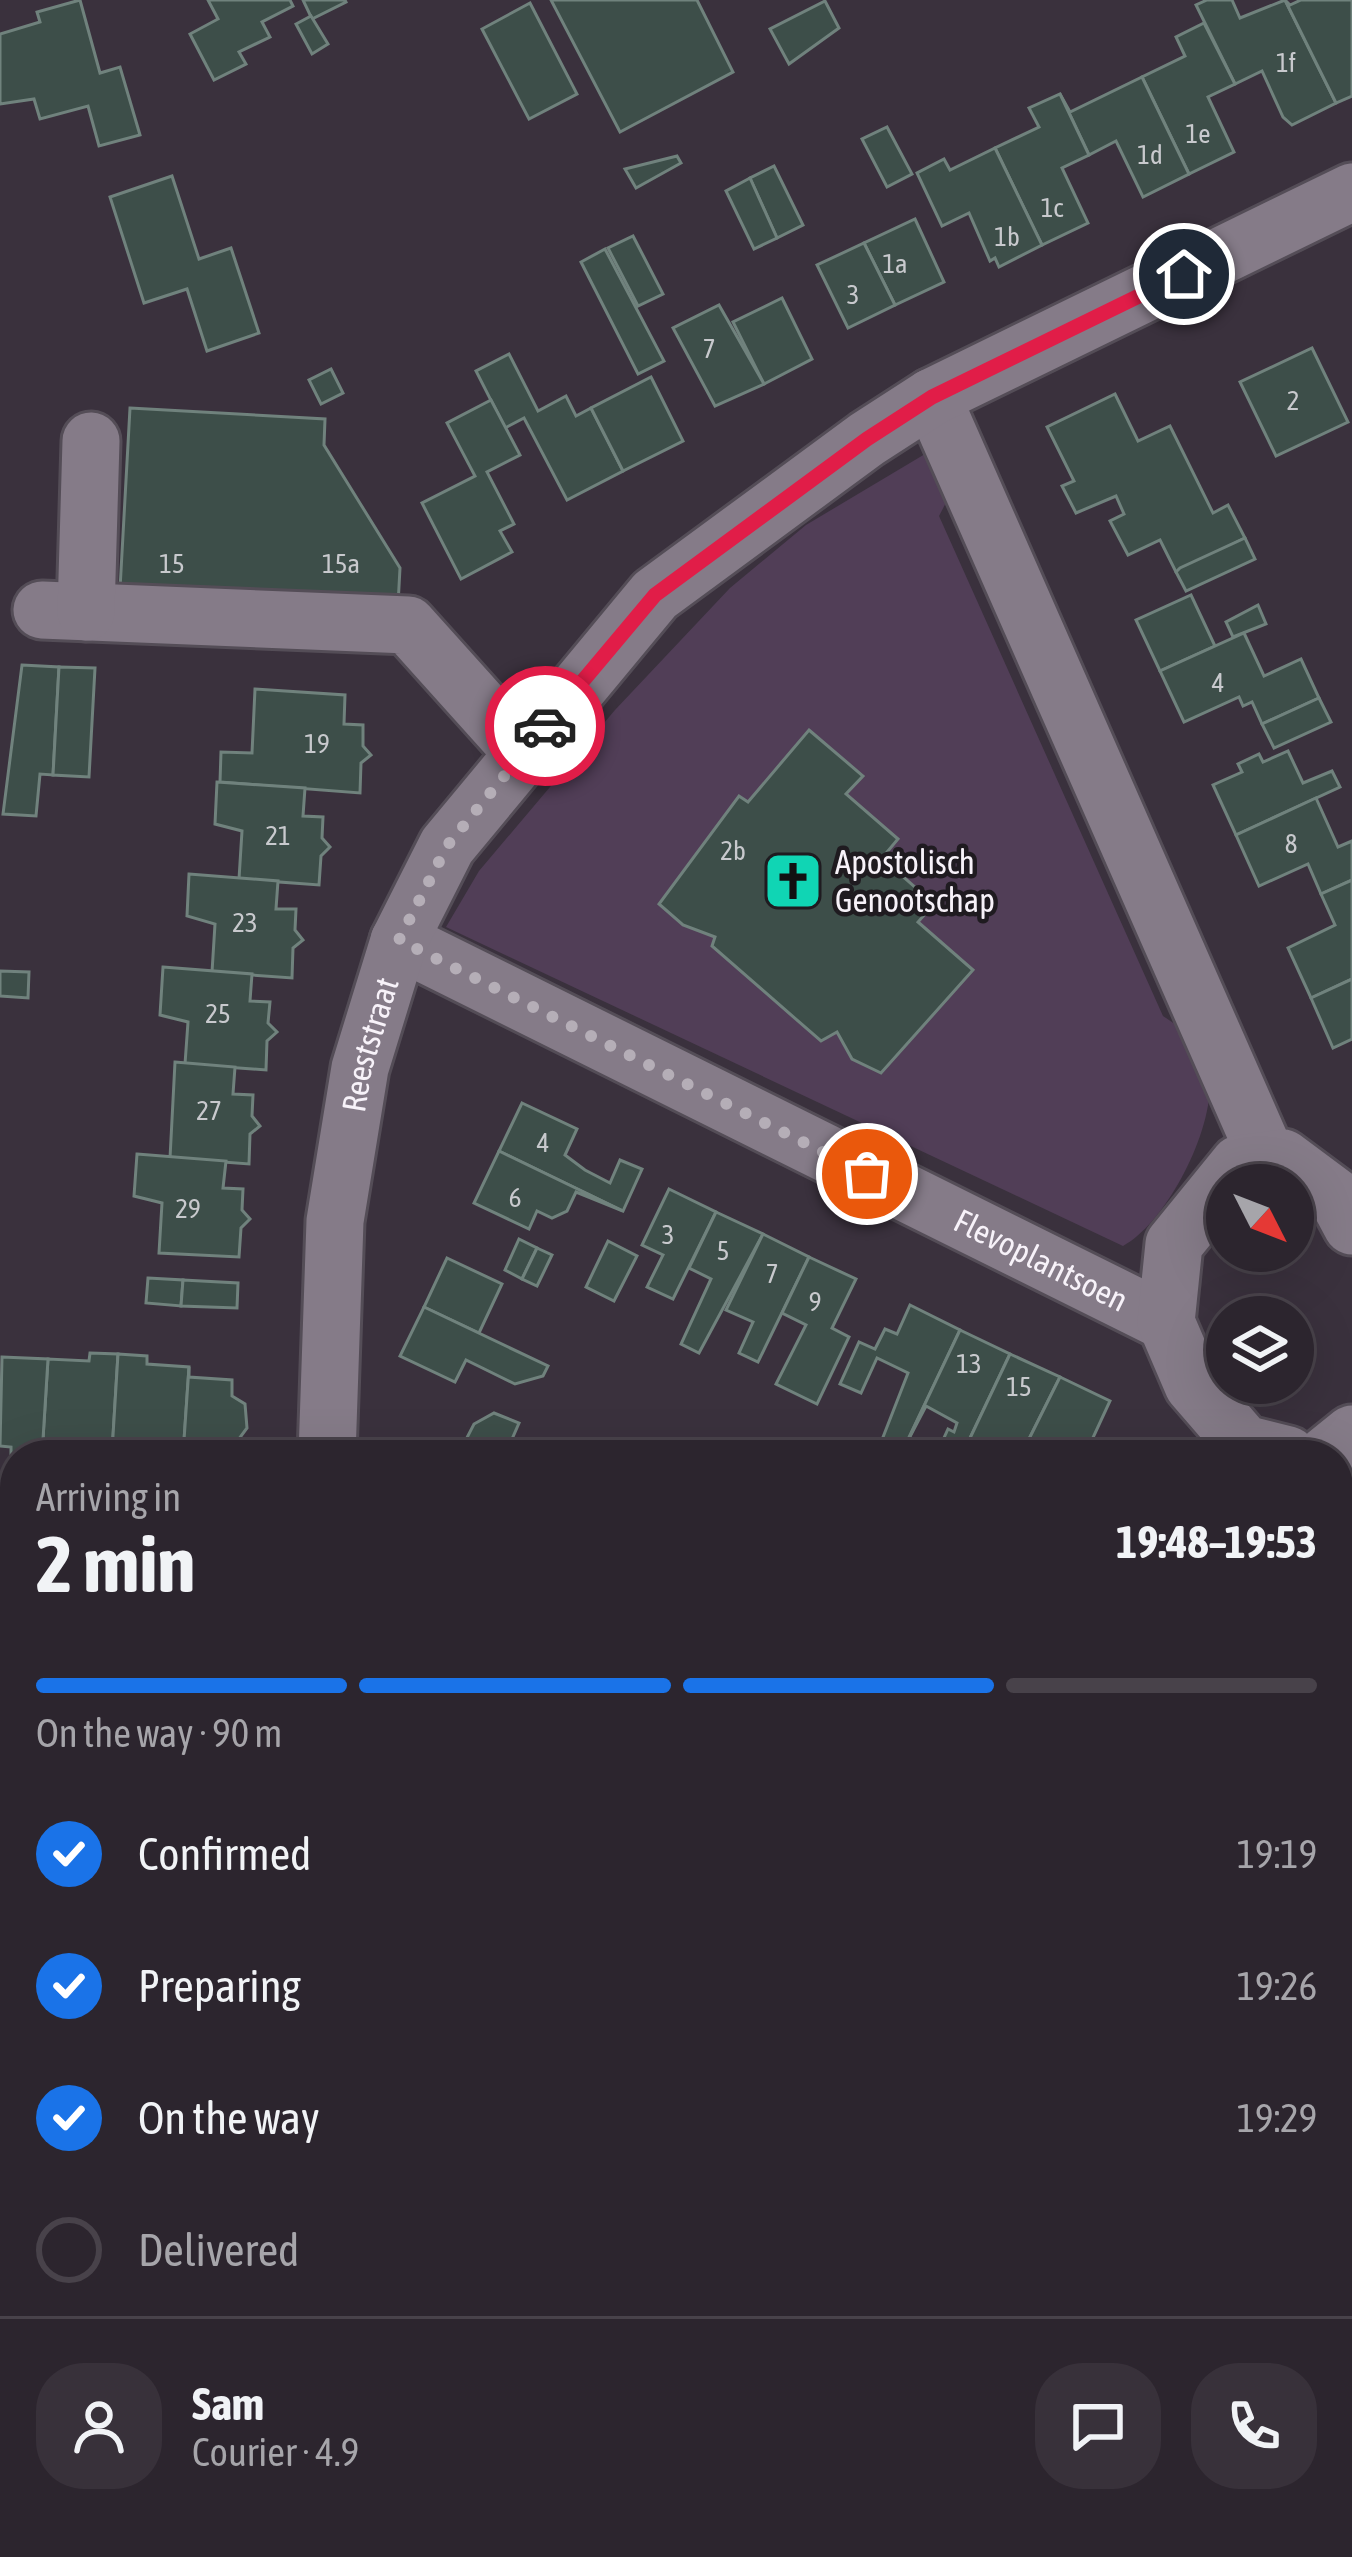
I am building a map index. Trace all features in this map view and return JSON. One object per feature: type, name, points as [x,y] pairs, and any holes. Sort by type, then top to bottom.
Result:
[{"type":"street","name":"Reeststraat","points":[[328,1440],[335,1221],[360,1068],[399,940],[447,846],[523,752],[655,595],[932,397],[1352,192]]},
{"type":"street","points":[[932,397],[1268,1160],[1283,1157],[1337,1198],[1352,1226]]},
{"type":"street","points":[[91,441],[64,611],[408,625],[523,752]]},
{"type":"street","name":"Flevoplantsoen","points":[[399,940],[1166,1322]]},
{"type":"street","name":"Flevoplantsoen","points":[[1240,1440],[1192,1385],[1166,1322],[1174,1244],[1239,1164],[1268,1160]]},
{"type":"shaded area","points":[[925,454],[950,495],[939,516],[1163,1016],[1198,1042],[1209,1068],[1209,1095],[1192,1156],[1160,1211],[1123,1246],[446,927],[479,871],[615,710],[730,588],[806,525]]},
{"type":"building","points":[[80,0],[100,73],[120,67],[140,135],[99,146],[88,106],[40,119],[34,99],[0,104],[0,34],[40,22],[37,12]]},
{"type":"building","points":[[208,0],[290,0],[293,6],[262,22],[270,37],[239,52],[246,64],[214,80],[190,34],[218,19]]},
{"type":"building","points":[[303,0],[345,0],[346,2],[312,19]]},
{"type":"building","points":[[551,0],[697,0],[733,72],[620,132]]},
{"type":"building","points":[[1232,0],[1240,18],[1285,0],[1336,103],[1292,125],[1283,117],[1262,71],[1235,84],[1196,5]]},
{"type":"building","points":[[1285,0],[1290,5],[1301,0],[1352,0],[1352,96],[1336,103]]},
{"type":"building","points":[[825,1],[839,28],[789,64],[770,29]]},
{"type":"building","points":[[530,3],[577,94],[529,119],[482,29]]},
{"type":"building","points":[[311,16],[328,44],[312,54],[296,24]]},
{"type":"building","points":[[1204,23],[1235,84],[1208,97],[1234,152],[1189,174],[1142,77],[1185,56],[1176,37]]},
{"type":"building","points":[[1142,77],[1189,174],[1143,197],[1116,141],[1089,155],[1060,94],[1070,112]]},
{"type":"building","points":[[1060,94],[1089,155],[1062,168],[1088,223],[1042,245],[995,148],[1039,127],[1029,108]]},
{"type":"building","points":[[887,127],[912,174],[887,187],[862,139]]},
{"type":"building","points":[[995,148],[1042,245],[999,267],[995,258],[990,261],[969,213],[942,226],[917,173],[944,159],[950,170]]},
{"type":"building","points":[[677,156],[681,163],[636,188],[625,169]]},
{"type":"building","points":[[774,166],[803,225],[777,238],[750,178]]},
{"type":"building","points":[[172,176],[199,259],[231,248],[259,333],[207,351],[187,289],[144,303],[110,197]]},
{"type":"building","points":[[750,178],[777,238],[754,249],[726,191]]},
{"type":"building","points":[[915,219],[944,282],[895,305],[864,243]]},
{"type":"building","points":[[633,236],[663,294],[638,306],[608,248]]},
{"type":"building","points":[[864,243],[895,305],[848,328],[817,265]]},
{"type":"building","points":[[605,249],[664,361],[638,374],[581,262]]},
{"type":"building","points":[[782,298],[812,359],[764,384],[733,322]]},
{"type":"building","points":[[719,305],[764,384],[715,406],[673,328]]},
{"type":"building","points":[[1312,348],[1348,422],[1276,456],[1240,382]]},
{"type":"building","points":[[509,354],[538,411],[566,396],[576,416],[591,408],[623,471],[567,500],[524,418],[505,428],[476,371]]},
{"type":"building","points":[[331,369],[343,393],[321,404],[309,380]]},
{"type":"building","points":[[651,377],[683,441],[623,471],[591,408]]},
{"type":"building","points":[[1115,394],[1138,441],[1170,426],[1213,513],[1228,505],[1245,538],[1176,572],[1160,540],[1128,555],[1110,521],[1124,514],[1116,496],[1076,513],[1062,486],[1074,481],[1047,427]]},
{"type":"building","points":[[491,400],[520,455],[487,472],[514,524],[500,531],[512,552],[461,579],[422,503],[475,476],[447,423]]},
{"type":"building","points":[[130,408],[325,419],[324,445],[400,568],[398,605],[120,589]]},
{"type":"building","points":[[1245,538],[1255,559],[1186,591],[1176,572],[1180,568]]},
{"type":"building","points":[[1191,595],[1215,646],[1160,671],[1136,620]]},
{"type":"building","points":[[1258,605],[1266,624],[1233,637],[1226,622]]},
{"type":"building","points":[[1244,633],[1264,676],[1301,659],[1319,698],[1262,724],[1252,702],[1243,706],[1239,697],[1184,722],[1160,671]]},
{"type":"building","points":[[22,665],[59,667],[53,775],[40,774],[36,816],[3,814]]},
{"type":"building","points":[[59,667],[95,668],[89,777],[53,775]]},
{"type":"building","points":[[255,689],[345,695],[344,724],[363,725],[363,746],[371,755],[361,763],[360,793],[220,782],[221,752],[252,753]]},
{"type":"building","points":[[1319,698],[1331,722],[1274,748],[1262,724]]},
{"type":"building","name":"Apostolisch Genootschap","points":[[809,730],[863,776],[846,794],[898,839],[882,858],[934,904],[918,922],[973,970],[881,1073],[852,1059],[837,1032],[821,1041],[712,946],[715,937],[683,925],[659,904],[739,796],[748,802]]},
{"type":"building","points":[[1288,751],[1303,783],[1332,771],[1340,787],[1236,835],[1213,785],[1242,772],[1238,764],[1259,754],[1263,762]]},
{"type":"building","points":[[217,782],[305,788],[303,816],[323,817],[322,838],[330,847],[321,856],[319,885],[239,879],[242,831],[215,824]]},
{"type":"building","points":[[1316,798],[1338,847],[1352,841],[1352,880],[1321,894],[1308,864],[1259,886],[1236,835]]},
{"type":"building","points":[[189,874],[278,881],[276,909],[296,909],[295,930],[303,940],[293,948],[292,978],[212,972],[215,924],[187,916]]},
{"type":"building","points":[[1352,880],[1352,979],[1311,998],[1288,948],[1335,925],[1321,894]]},
{"type":"building","points":[[163,967],[252,974],[250,1001],[270,1002],[268,1023],[277,1032],[267,1041],[266,1070],[185,1064],[188,1022],[160,1015]]},
{"type":"building","points":[[0,971],[29,972],[28,998],[0,996]]},
{"type":"building","points":[[1352,979],[1352,1039],[1333,1048],[1311,998]]},
{"type":"building","points":[[175,1062],[235,1067],[233,1094],[253,1095],[252,1116],[260,1126],[250,1134],[249,1164],[170,1158]]},
{"type":"building","points":[[522,1103],[577,1129],[565,1155],[585,1170],[610,1183],[620,1160],[642,1169],[623,1211],[499,1151]]},
{"type":"building","points":[[499,1151],[623,1211],[576,1192],[567,1211],[552,1218],[537,1211],[529,1229],[474,1203]]},
{"type":"building","points":[[137,1154],[226,1161],[223,1188],[243,1189],[242,1210],[250,1219],[241,1228],[239,1257],[159,1253],[162,1203],[134,1196]]},
{"type":"building","points":[[669,1189],[716,1212],[673,1299],[647,1287],[663,1255],[642,1245]]},
{"type":"building","points":[[716,1212],[763,1234],[699,1353],[681,1344],[711,1279],[689,1268]]},
{"type":"building","points":[[763,1234],[809,1257],[758,1362],[739,1353],[753,1322],[726,1310]]},
{"type":"building","points":[[519,1239],[537,1248],[522,1279],[505,1270]]},
{"type":"building","points":[[608,1241],[637,1256],[614,1301],[586,1287]]},
{"type":"building","points":[[537,1248],[552,1255],[537,1286],[522,1279]]},
{"type":"building","points":[[809,1257],[856,1279],[832,1328],[849,1337],[817,1404],[776,1384],[806,1325],[782,1313]]},
{"type":"building","points":[[447,1258],[502,1284],[479,1333],[424,1307]]},
{"type":"building","points":[[148,1278],[183,1280],[181,1306],[146,1303]]},
{"type":"building","points":[[183,1280],[238,1283],[237,1308],[181,1306]]},
{"type":"building","points":[[910,1305],[960,1330],[908,1440],[882,1440],[908,1373],[877,1358],[861,1393],[840,1384],[859,1342],[875,1349],[885,1329],[897,1334]]},
{"type":"building","points":[[424,1307],[548,1366],[543,1376],[515,1384],[466,1360],[455,1382],[400,1356]]},
{"type":"building","points":[[960,1330],[1010,1354],[969,1440],[943,1440],[957,1423],[926,1406],[908,1440]]},
{"type":"building","points":[[90,1353],[118,1354],[113,1440],[43,1440],[48,1359],[89,1361]]},
{"type":"building","points":[[118,1354],[147,1356],[147,1364],[189,1367],[184,1440],[113,1440]]},
{"type":"building","points":[[1010,1354],[1060,1377],[1028,1440],[969,1440]]},
{"type":"building","points":[[2,1357],[48,1359],[43,1440],[0,1440]]},
{"type":"building","points":[[189,1367],[189,1377],[232,1380],[232,1396],[245,1404],[247,1428],[238,1440],[184,1440]]},
{"type":"building","points":[[1060,1377],[1110,1401],[1092,1440],[1028,1440]]},
{"type":"building","points":[[494,1413],[519,1423],[512,1440],[466,1440],[474,1424]]},
{"type":"way so far","points":[[545,726],[447,846],[399,940],[867,1174]]},
{"type":"place","name":"Apostolisch Genootschap","points":[[793,881]]},
{"type":"route","points":[[545,726],[655,595],[867,439],[932,397],[1184,274]]}]
